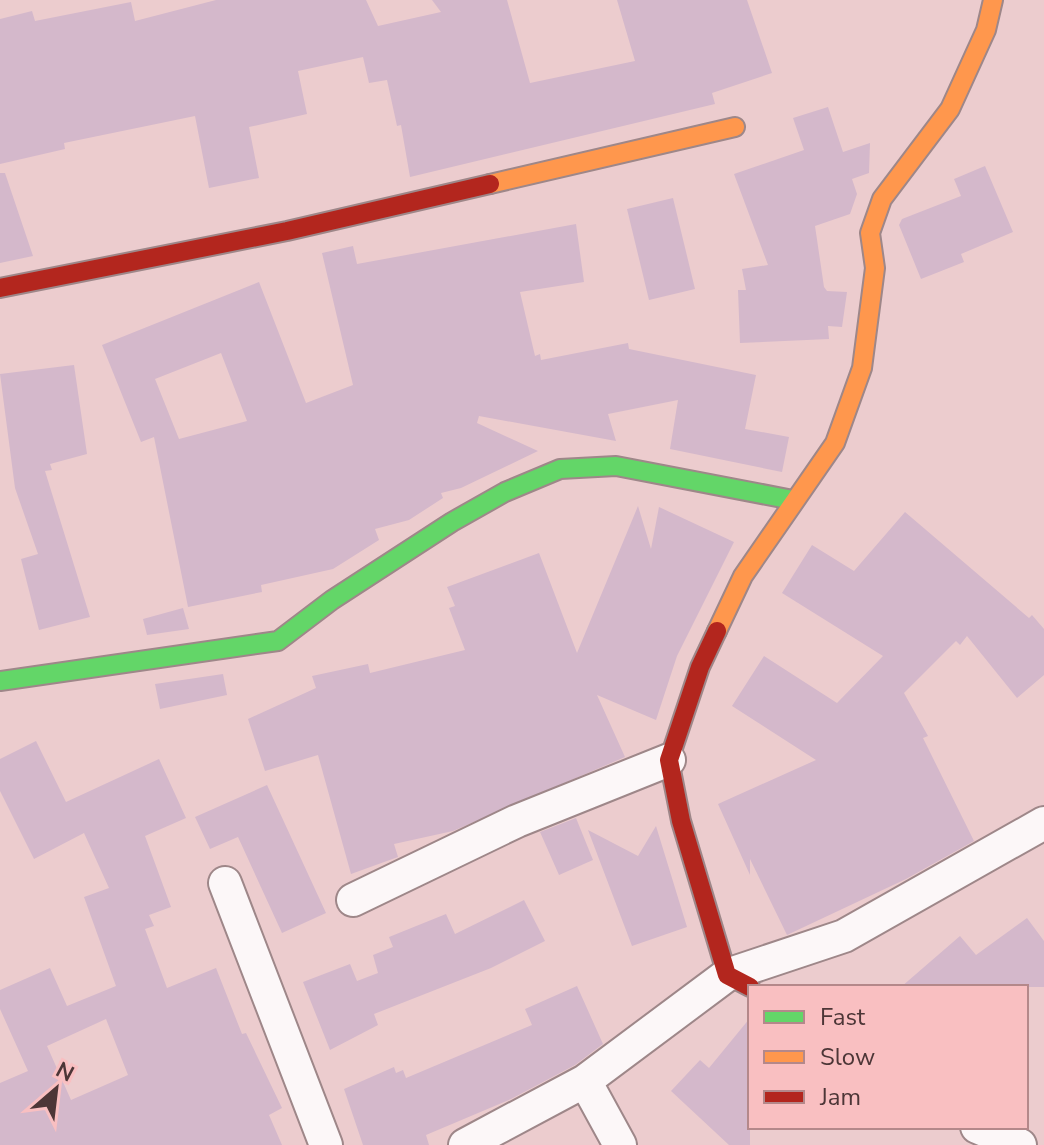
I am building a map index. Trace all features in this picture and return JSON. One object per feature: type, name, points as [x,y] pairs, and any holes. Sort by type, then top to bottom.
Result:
[{"type":"street","points":[[738,981],[681,821],[669,760],[700,667],[737,589],[793,500],[835,443],[862,368],[875,268],[870,233],[882,199],[950,109],[986,30],[993,0]]},
{"type":"street","points":[[0,288],[302,228],[735,127]]},
{"type":"street","points":[[0,681],[278,641],[332,600],[452,522],[505,492],[560,469],[616,466],[693,478],[793,500]]},
{"type":"street","points":[[353,900],[517,821],[669,760]]},
{"type":"street","points":[[465,1145],[585,1081],[738,981],[844,936],[1044,823]]},
{"type":"street","points":[[225,883],[326,1145]]},
{"type":"street","points":[[585,1081],[620,1145]]},
{"type":"street","points":[[982,1129],[1020,1145]]},
{"type":"building","points":[[216,0],[366,0],[378,26],[441,12],[432,0],[507,0],[530,83],[635,61],[617,0],[747,0],[772,73],[712,93],[715,104],[410,177],[401,125],[397,126],[387,80],[369,83],[363,57],[298,71],[307,114],[249,127],[259,178],[209,188],[195,116],[64,143],[65,149],[0,164],[0,19],[32,11],[35,21],[131,2],[135,21]]},
{"type":"building","points":[[828,107],[843,152],[870,143],[869,173],[852,179],[857,194],[850,214],[815,226],[824,287],[827,291],[847,292],[842,327],[828,326],[829,339],[740,343],[738,290],[746,290],[742,269],[768,265],[734,174],[804,150],[793,118]]},
{"type":"building","points":[[985,166],[1013,232],[961,254],[964,262],[921,279],[899,225],[902,219],[961,196],[954,179]]},
{"type":"building","points":[[0,173],[5,173],[33,256],[0,263]]},
{"type":"building","points":[[673,198],[695,289],[649,300],[627,209]]},
{"type":"building","points":[[576,224],[584,282],[520,292],[535,356],[540,354],[541,360],[628,343],[629,349],[756,375],[745,429],[789,437],[782,472],[670,449],[678,400],[608,414],[616,441],[479,416],[477,423],[538,451],[461,488],[441,493],[443,498],[409,520],[375,529],[379,540],[333,569],[261,585],[262,592],[188,607],[154,437],[141,442],[102,345],[259,282],[306,403],[353,385],[322,253],[353,246],[357,264]],"holes":[[[221,353],[247,421],[179,439],[155,379]]]},
{"type":"building","points":[[74,365],[87,454],[50,464],[52,470],[45,471],[90,617],[39,630],[21,559],[38,554],[15,488],[0,374]]},
{"type":"building","points":[[638,506],[651,549],[659,507],[734,542],[677,656],[656,720],[597,695],[625,757],[453,831],[394,844],[398,857],[351,874],[318,755],[265,771],[248,719],[316,688],[312,676],[368,664],[370,673],[465,650],[449,608],[455,606],[447,587],[539,553],[577,653]]},
{"type":"building","points":[[905,512],[1029,618],[1032,615],[1044,629],[1044,675],[1017,698],[967,636],[960,645],[956,641],[904,693],[928,736],[923,738],[974,841],[906,879],[787,935],[750,859],[750,875],[718,804],[816,760],[732,706],[764,656],[837,703],[883,656],[782,593],[812,545],[854,571]]},
{"type":"building","points":[[183,608],[189,629],[147,635],[143,619]]},
{"type":"building","points":[[223,674],[227,695],[160,709],[155,684]]},
{"type":"building","points":[[36,741],[66,802],[159,759],[186,818],[145,836],[171,907],[149,915],[154,926],[145,929],[167,988],[216,968],[242,1034],[246,1033],[282,1108],[269,1115],[282,1145],[0,1145],[0,1083],[28,1071],[0,1009],[0,990],[50,968],[67,1006],[116,986],[84,897],[109,888],[84,833],[34,859],[0,791],[0,759]],"holes":[[[106,1019],[128,1075],[71,1100],[47,1046]]]},
{"type":"building","points":[[267,785],[326,913],[282,933],[238,837],[210,849],[195,817]]},
{"type":"building","points":[[576,818],[593,860],[559,875],[540,832]]},
{"type":"building","points":[[656,826],[687,927],[632,946],[588,830],[638,856]]},
{"type":"building","points":[[524,900],[545,941],[491,968],[374,1014],[378,1025],[330,1050],[303,982],[350,964],[357,981],[378,973],[373,955],[393,947],[389,937],[446,914],[455,934]]},
{"type":"building","points":[[1027,918],[1044,941],[1044,987],[903,985],[960,936],[976,955]]},
{"type":"building","points":[[577,986],[603,1044],[575,1065],[511,1099],[426,1135],[429,1145],[363,1145],[344,1089],[394,1067],[396,1073],[403,1070],[406,1078],[532,1025],[525,1009]]},
{"type":"building","points":[[748,1020],[750,1145],[729,1145],[671,1091],[700,1060],[709,1068]]},
{"type":"traffic: fast","points":[[0,681],[278,641],[332,600],[452,522],[505,492],[560,469],[616,466],[793,500]]},
{"type":"traffic: slow","points":[[717,631],[743,576],[835,443],[862,368],[875,268],[870,233],[882,199],[950,109],[986,30],[993,0]]},
{"type":"traffic: slow","points":[[490,184],[735,127]]},
{"type":"traffic: jam","points":[[0,288],[287,231],[490,184]]},
{"type":"traffic: jam","points":[[717,631],[700,667],[669,760],[681,821],[727,975],[748,986]]}]
